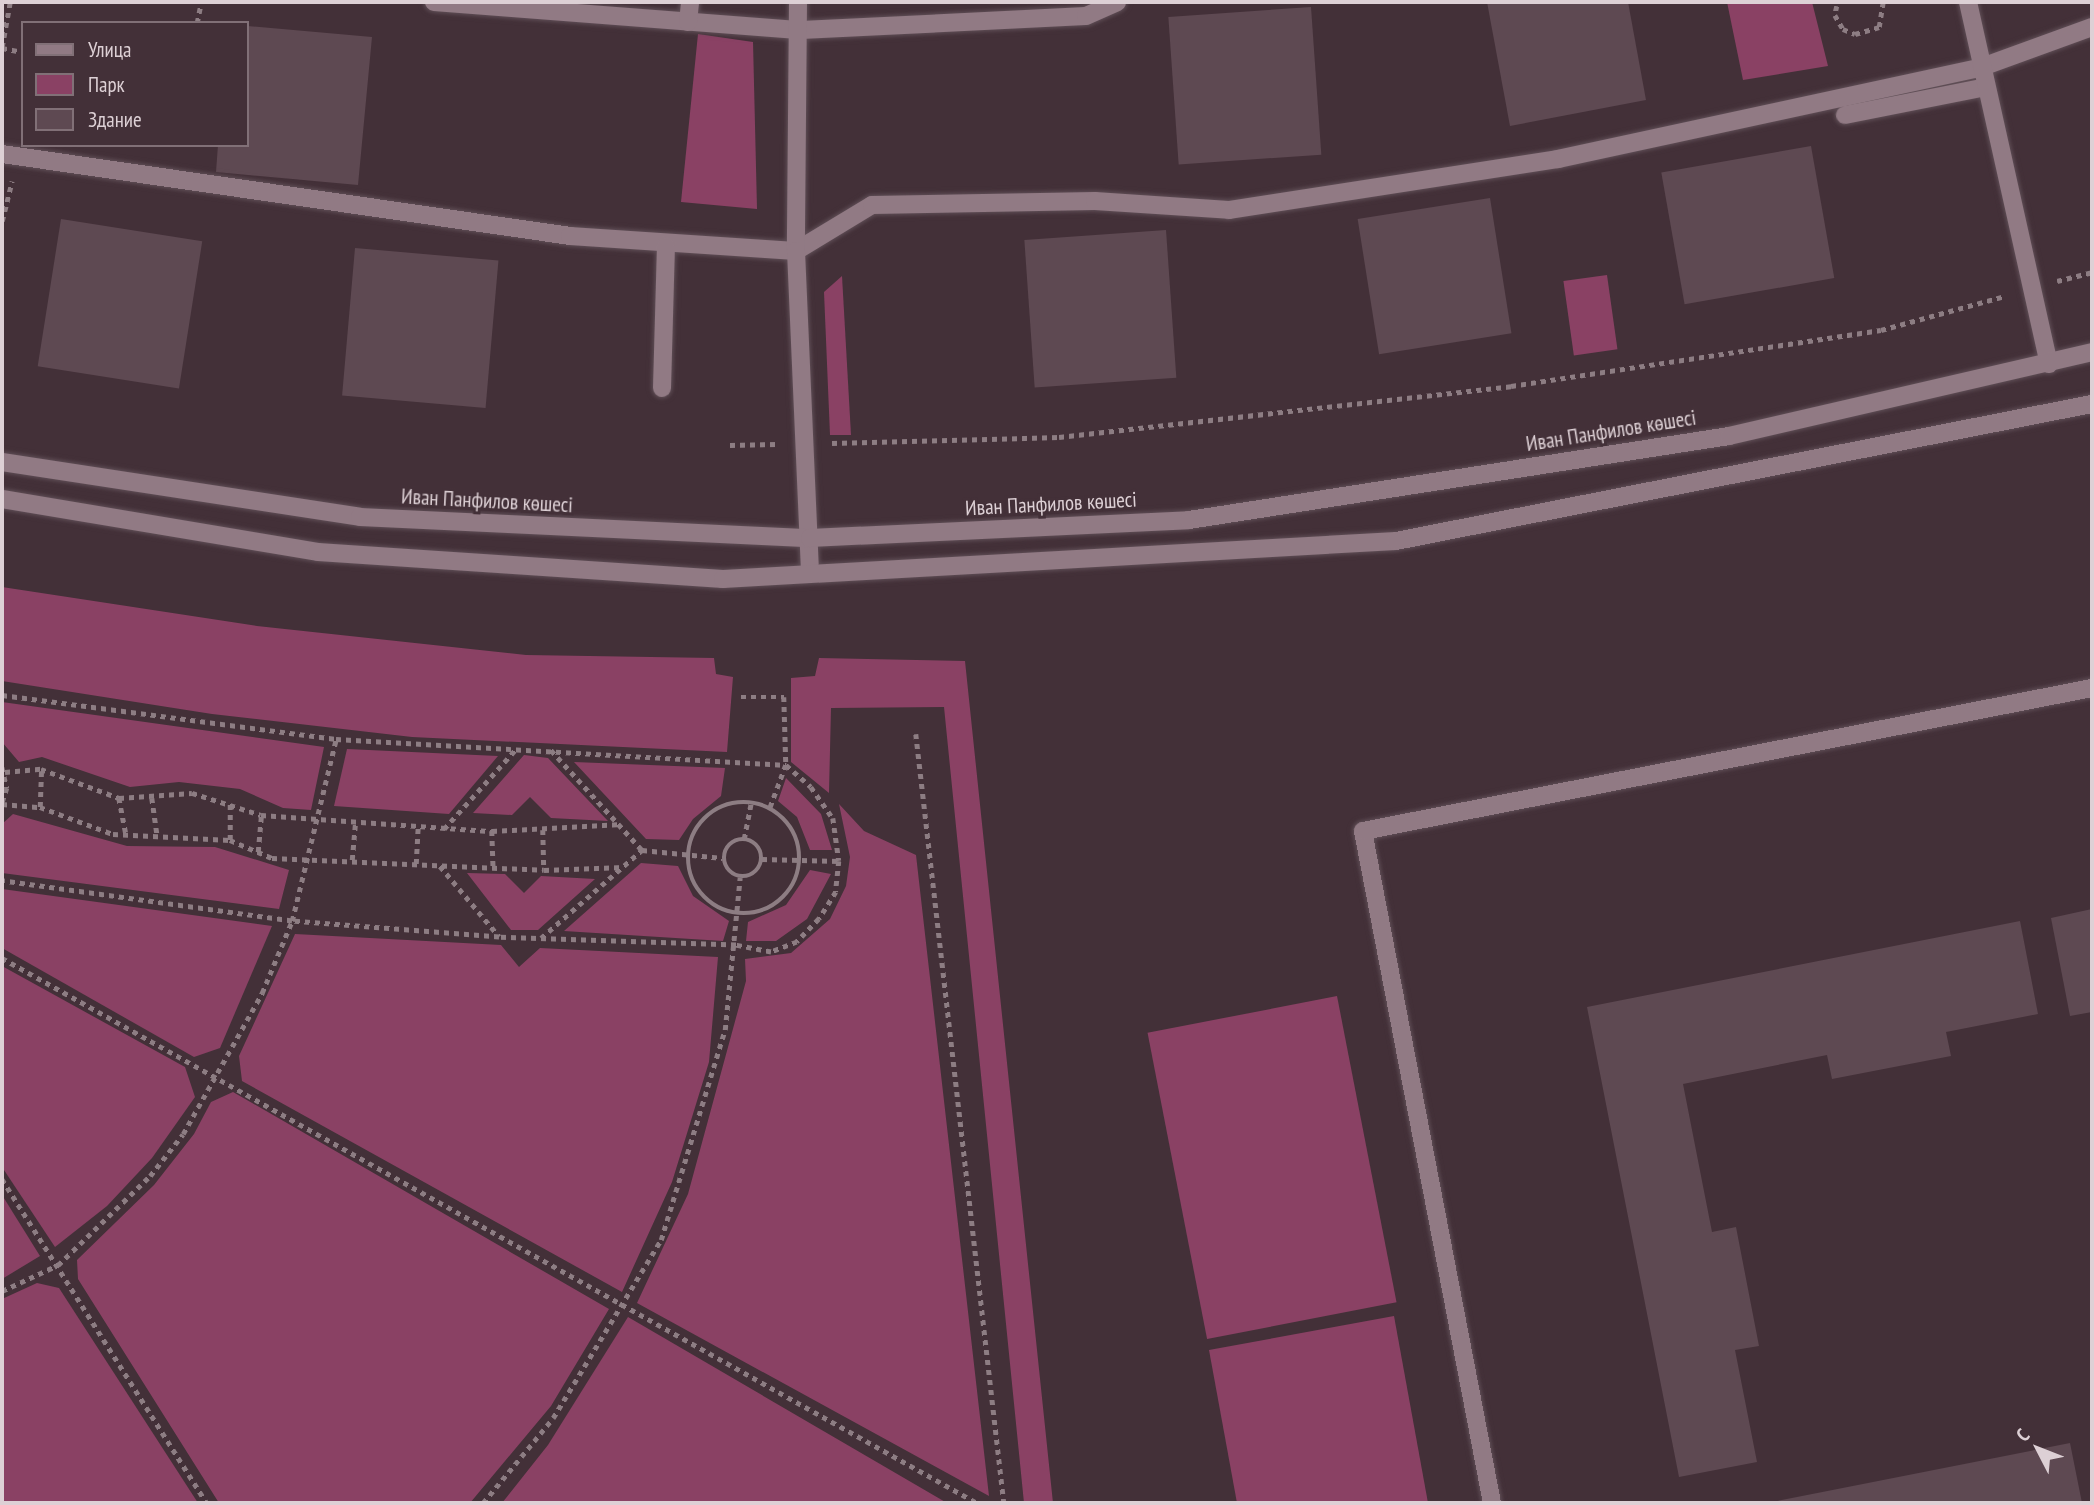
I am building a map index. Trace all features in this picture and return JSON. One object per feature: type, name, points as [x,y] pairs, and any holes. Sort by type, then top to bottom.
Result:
[{"type":"street","points":[[434,2],[801,30],[1086,16],[1117,2]]},
{"type":"street","points":[[688,22],[690,2]]},
{"type":"street","points":[[799,2],[801,30],[796,251],[810,573]]},
{"type":"street","points":[[1968,2],[2030,289],[2049,364]]},
{"type":"street","points":[[10,155],[340,206],[666,246],[796,251],[872,205],[1095,201],[1229,210],[1558,159],[1982,67],[2092,27]]},
{"type":"street","points":[[1845,115],[1986,87]]},
{"type":"street","points":[[662,388],[666,246]]},
{"type":"street","name":"Иван Панфилов көшесі","points":[[2,462],[360,517],[810,538],[1189,520],[1728,436],[2092,352]]},
{"type":"street","points":[[2,499],[318,552],[723,579],[1396,541],[2092,404]]},
{"type":"street","points":[[1492,1503],[1363,831],[2092,688]]},
{"type":"path","points":[[10,2],[2,47],[21,52]]},
{"type":"path","points":[[197,21],[201,2]]},
{"type":"path","points":[[1837,6],[1835,15],[1843,29],[1855,34],[1879,27],[1884,2]]},
{"type":"path","points":[[2,221],[10,155]]},
{"type":"path","points":[[730,445],[1059,437],[1511,386],[1881,330],[2092,272]]},
{"type":"path","points":[[2,695],[336,739],[786,765],[811,787],[833,818],[839,861],[836,892],[797,942],[771,952],[736,945],[499,937],[292,921],[2,881]]},
{"type":"path","points":[[741,697],[784,697],[786,765],[769,808]]},
{"type":"path","points":[[916,734],[1004,1503]]},
{"type":"path","points":[[2,1291],[58,1265],[150,1176],[183,1133],[262,993],[292,921],[321,817],[336,739]]},
{"type":"path","points":[[444,829],[517,748]]},
{"type":"path","points":[[551,750],[622,824],[642,850],[723,858]]},
{"type":"path","points":[[622,824],[492,831],[355,822],[321,817],[261,815],[230,801],[192,793],[119,798],[40,769],[3,769],[2,804],[40,807],[127,835],[230,840],[272,858],[310,857],[544,870],[624,867]]},
{"type":"path","points":[[40,769],[40,807]]},
{"type":"path","points":[[152,797],[157,835]]},
{"type":"path","points":[[119,798],[127,835]]},
{"type":"path","points":[[230,801],[230,840]]},
{"type":"path","points":[[744,839],[751,802]]},
{"type":"path","points":[[751,802],[769,808],[791,830],[800,860],[795,883],[780,901],[760,912],[737,915],[711,905],[692,884],[687,856],[693,832],[709,813],[751,802]]},
{"type":"path","points":[[258,852],[261,815]]},
{"type":"path","points":[[352,860],[355,822]]},
{"type":"path","points":[[416,864],[418,825]]},
{"type":"path","points":[[543,830],[544,870]]},
{"type":"path","points":[[492,831],[493,868]]},
{"type":"path","points":[[744,839],[757,845],[762,859],[755,873],[740,878],[728,871],[723,858],[730,844],[744,839]]},
{"type":"path","points":[[540,939],[642,850]]},
{"type":"path","points":[[762,859],[839,861]]},
{"type":"path","points":[[440,866],[499,937]]},
{"type":"path","points":[[483,1503],[553,1418],[661,1240],[700,1121],[725,1030],[736,945],[740,878]]},
{"type":"path","points":[[2,958],[216,1074],[976,1503]]},
{"type":"path","points":[[2,1178],[207,1503]]},
{"type":"green space","points":[[1727,2],[1812,2],[1828,66],[1743,80]]},
{"type":"green space","points":[[698,34],[753,42],[757,209],[681,202]]},
{"type":"green space","points":[[1607,275],[1617,349],[1574,355],[1563,281]]},
{"type":"green space","points":[[842,276],[851,435],[830,435],[824,292]]},
{"type":"green space","points":[[2,587],[257,626],[526,655],[714,658],[716,674],[733,677],[727,752],[412,737],[212,714],[2,681]]},
{"type":"green space","points":[[819,658],[965,661],[1053,1503],[1024,1503],[944,707],[831,708],[829,793],[791,762],[791,678],[815,676]]},
{"type":"green space","points":[[2,702],[324,747],[311,810],[283,808],[240,789],[179,782],[130,787],[42,757],[19,762],[2,742]]},
{"type":"green space","points":[[347,749],[498,756],[449,814],[334,806]]},
{"type":"green space","points":[[524,755],[548,758],[608,821],[551,818],[530,797],[512,815],[473,813]]},
{"type":"green space","points":[[574,762],[725,768],[721,796],[693,819],[679,840],[646,839]]},
{"type":"green space","points":[[786,778],[821,814],[832,850],[810,850],[797,817],[778,801]]},
{"type":"green space","points":[[839,804],[864,831],[916,855],[989,1496],[637,1303],[688,1194],[746,981],[745,959],[791,953],[830,919],[846,886],[850,857]]},
{"type":"green space","points":[[13,814],[127,846],[215,847],[289,870],[279,909],[2,873],[2,824]]},
{"type":"green space","points":[[641,863],[678,866],[693,896],[729,921],[723,941],[564,931]]},
{"type":"green space","points":[[810,870],[831,874],[807,919],[776,941],[746,941],[748,922],[786,905]]},
{"type":"green space","points":[[467,873],[505,874],[524,893],[541,876],[595,879],[538,930],[511,930]]},
{"type":"green space","points":[[2,889],[272,926],[220,1048],[194,1057],[2,948]]},
{"type":"green space","points":[[295,934],[501,945],[519,967],[540,948],[718,957],[709,1062],[672,1182],[622,1292],[242,1081],[239,1056]]},
{"type":"green space","points":[[2,966],[185,1067],[195,1097],[152,1158],[107,1206],[55,1247],[2,1167]]},
{"type":"green space","points":[[1337,996],[1397,1302],[1207,1339],[1148,1033]]},
{"type":"green space","points":[[233,1092],[609,1309],[551,1406],[470,1503],[219,1503],[78,1279],[77,1260],[154,1185],[194,1134],[211,1102]]},
{"type":"green space","points":[[2,1195],[40,1256],[2,1279]]},
{"type":"green space","points":[[37,1283],[59,1288],[198,1503],[2,1503],[2,1299]]},
{"type":"green space","points":[[1394,1316],[1428,1503],[1237,1503],[1209,1350]]},
{"type":"green space","points":[[628,1317],[947,1503],[502,1503],[548,1445]]},
{"type":"building","points":[[1487,2],[1628,2],[1646,100],[1510,126]]},
{"type":"building","points":[[1311,7],[1321,155],[1179,165],[1168,17]]},
{"type":"building","points":[[248,26],[372,37],[358,185],[216,172],[218,147],[248,147]]},
{"type":"building","points":[[1811,146],[1834,278],[1685,304],[1661,172]]},
{"type":"building","points":[[1490,198],[1511,333],[1379,354],[1358,219]]},
{"type":"building","points":[[61,219],[202,241],[179,389],[38,366]]},
{"type":"building","points":[[1166,230],[1176,378],[1035,388],[1024,240]]},
{"type":"building","points":[[355,248],[498,261],[486,408],[342,395]]},
{"type":"building","points":[[2092,909],[2092,1012],[2070,1016],[2051,918]]},
{"type":"building","points":[[2020,921],[2038,1014],[1946,1032],[1951,1056],[1832,1079],[1827,1055],[1683,1084],[1712,1232],[1736,1227],[1759,1346],[1735,1350],[1757,1462],[1679,1477],[1587,1007]]},
{"type":"building","points":[[2070,1443],[2082,1503],[1772,1503],[1772,1502]]}]
